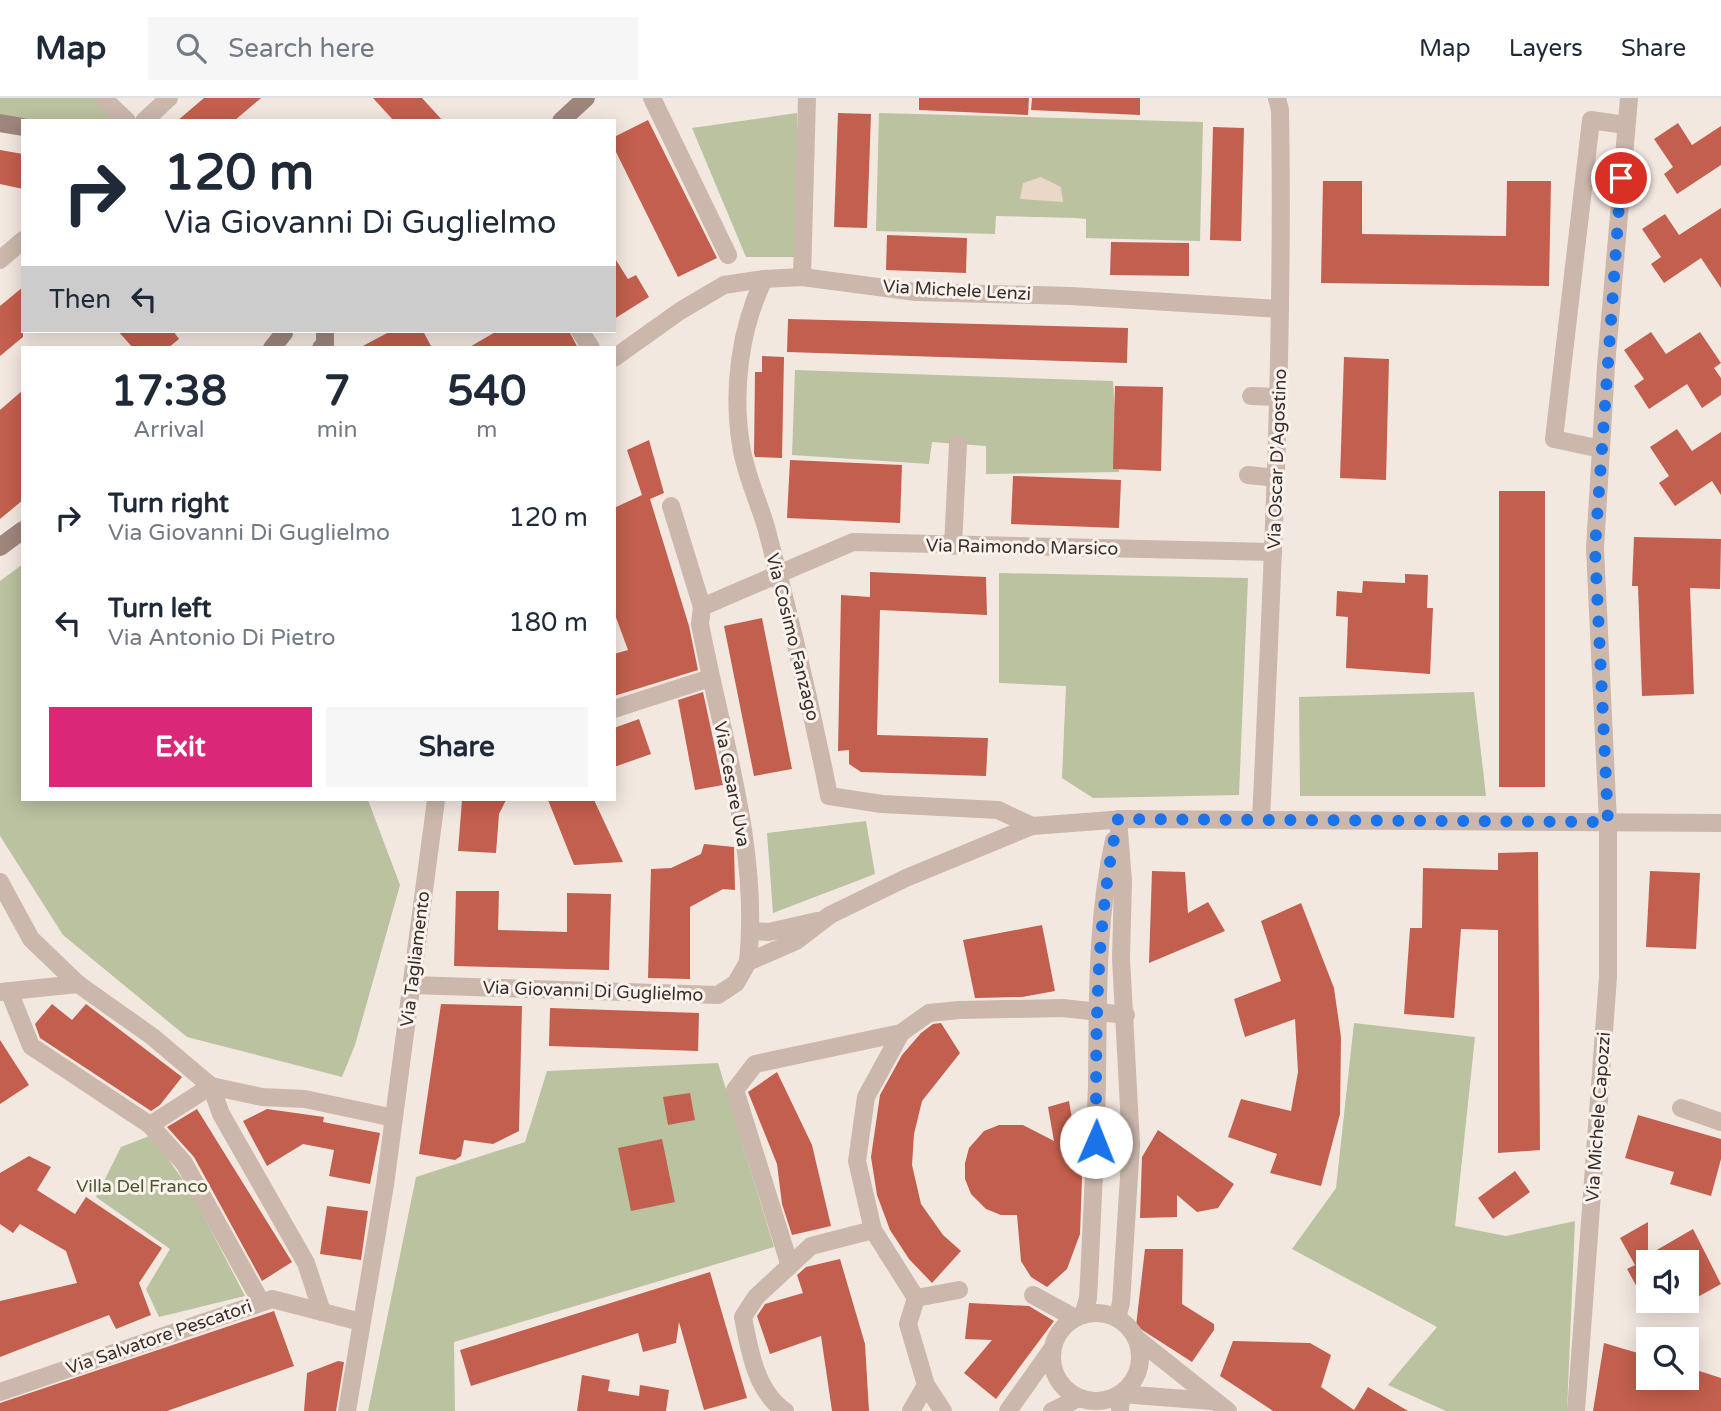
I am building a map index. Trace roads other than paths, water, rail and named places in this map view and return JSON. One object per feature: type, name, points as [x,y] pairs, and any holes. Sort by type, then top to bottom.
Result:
[{"type":"main road","points":[[563,119],[586,98]]},
{"type":"main road","points":[[0,123],[21,127]]},
{"type":"main road","points":[[0,547],[21,531]]},
{"type":"street","points":[[103,98],[125,119]]},
{"type":"street","points":[[146,119],[169,98]]},
{"type":"street","points":[[652,98],[728,255]]},
{"type":"street","points":[[802,277],[807,98]]},
{"type":"street","name":"Via Oscar D'Agostino","points":[[1261,820],[1279,397],[1280,110],[1277,98]]},
{"type":"street","name":"Via Michele Capozzi","points":[[1576,1411],[1607,990],[1608,822],[1595,548],[1629,98]]},
{"type":"street","points":[[1601,449],[1555,439],[1591,120],[1625,125]]},
{"type":"street","points":[[0,260],[21,242]]},
{"type":"street","name":"Via Michele Lenzi","points":[[616,357],[680,311],[724,285],[764,279],[802,277],[916,292],[1071,296],[1280,309]]},
{"type":"street","name":"Via Cosimo Fanzago","points":[[764,279],[750,308],[738,378],[741,446],[766,528],[806,682],[829,796],[883,804],[998,810],[1032,826]]},
{"type":"street","points":[[1251,396],[1279,397]]},
{"type":"street","points":[[953,546],[958,444]]},
{"type":"street","points":[[1248,475],[1276,478]]},
{"type":"street","name":"Via Cesare Uva","points":[[671,506],[702,607],[700,624],[737,798],[747,864],[752,931],[748,962]]},
{"type":"street","name":"Via Raimondo Marsico","points":[[776,573],[853,542],[1273,552]]},
{"type":"street","points":[[702,607],[776,573]]},
{"type":"street","points":[[616,708],[710,678]]},
{"type":"street","name":"Via Tagliamento","points":[[347,1411],[394,1118],[436,801]]},
{"type":"street","points":[[1007,1411],[1052,1349],[1056,1337],[1079,1317],[1088,1298],[1096,1135],[1096,1013],[1104,886],[1118,819]]},
{"type":"street","points":[[1117,1318],[1131,1145],[1121,958],[1124,881],[1118,819]]},
{"type":"street","name":"Via Giovanni Di Guglielmo","points":[[412,985],[718,995],[736,983],[748,962],[796,941],[830,915],[882,889],[1032,826],[1118,819],[1721,823]]},
{"type":"street","points":[[0,882],[31,939],[78,984],[153,1037],[211,1086],[262,1097],[305,1099],[394,1118]]},
{"type":"street","points":[[752,931],[786,929],[830,915]]},
{"type":"street","points":[[78,984],[5,991],[31,1046],[150,1125],[184,1163],[261,1302]]},
{"type":"street","points":[[789,1263],[735,1090],[755,1063],[901,1033],[929,1013],[1063,1008],[1126,1015]]},
{"type":"street","points":[[901,1033],[866,1097],[856,1161],[873,1230],[916,1298],[908,1324],[926,1385],[943,1411]]},
{"type":"street","points":[[150,1125],[211,1086]]},
{"type":"street","points":[[211,1086],[221,1114],[306,1263],[322,1312]]},
{"type":"street","points":[[1681,1108],[1721,1122]]},
{"type":"street","points":[[1096,1135],[1131,1145]]},
{"type":"street","points":[[785,1411],[776,1405],[752,1361],[743,1317],[756,1297],[789,1263],[811,1246],[873,1230]]},
{"type":"street","points":[[916,1298],[959,1290]]},
{"type":"street","points":[[1033,1295],[1079,1317],[1106,1314],[1117,1318],[1136,1338],[1212,1401],[1228,1411]]},
{"type":"street","name":"Via Salvatore Pescatori","points":[[0,1392],[272,1299],[361,1322]]},
{"type":"street","points":[[1120,1403],[1137,1375],[1140,1350],[1136,1338]]},
{"type":"street","points":[[1052,1349],[1057,1379],[1066,1390],[1079,1398],[1120,1403],[1212,1401]]},
{"type":"street","points":[[911,1411],[926,1385]]},
{"type":"street","points":[[1052,1411],[1079,1398]]},
{"type":"park label","name":"Villa Del Franco","points":[[142,1186]]}]
